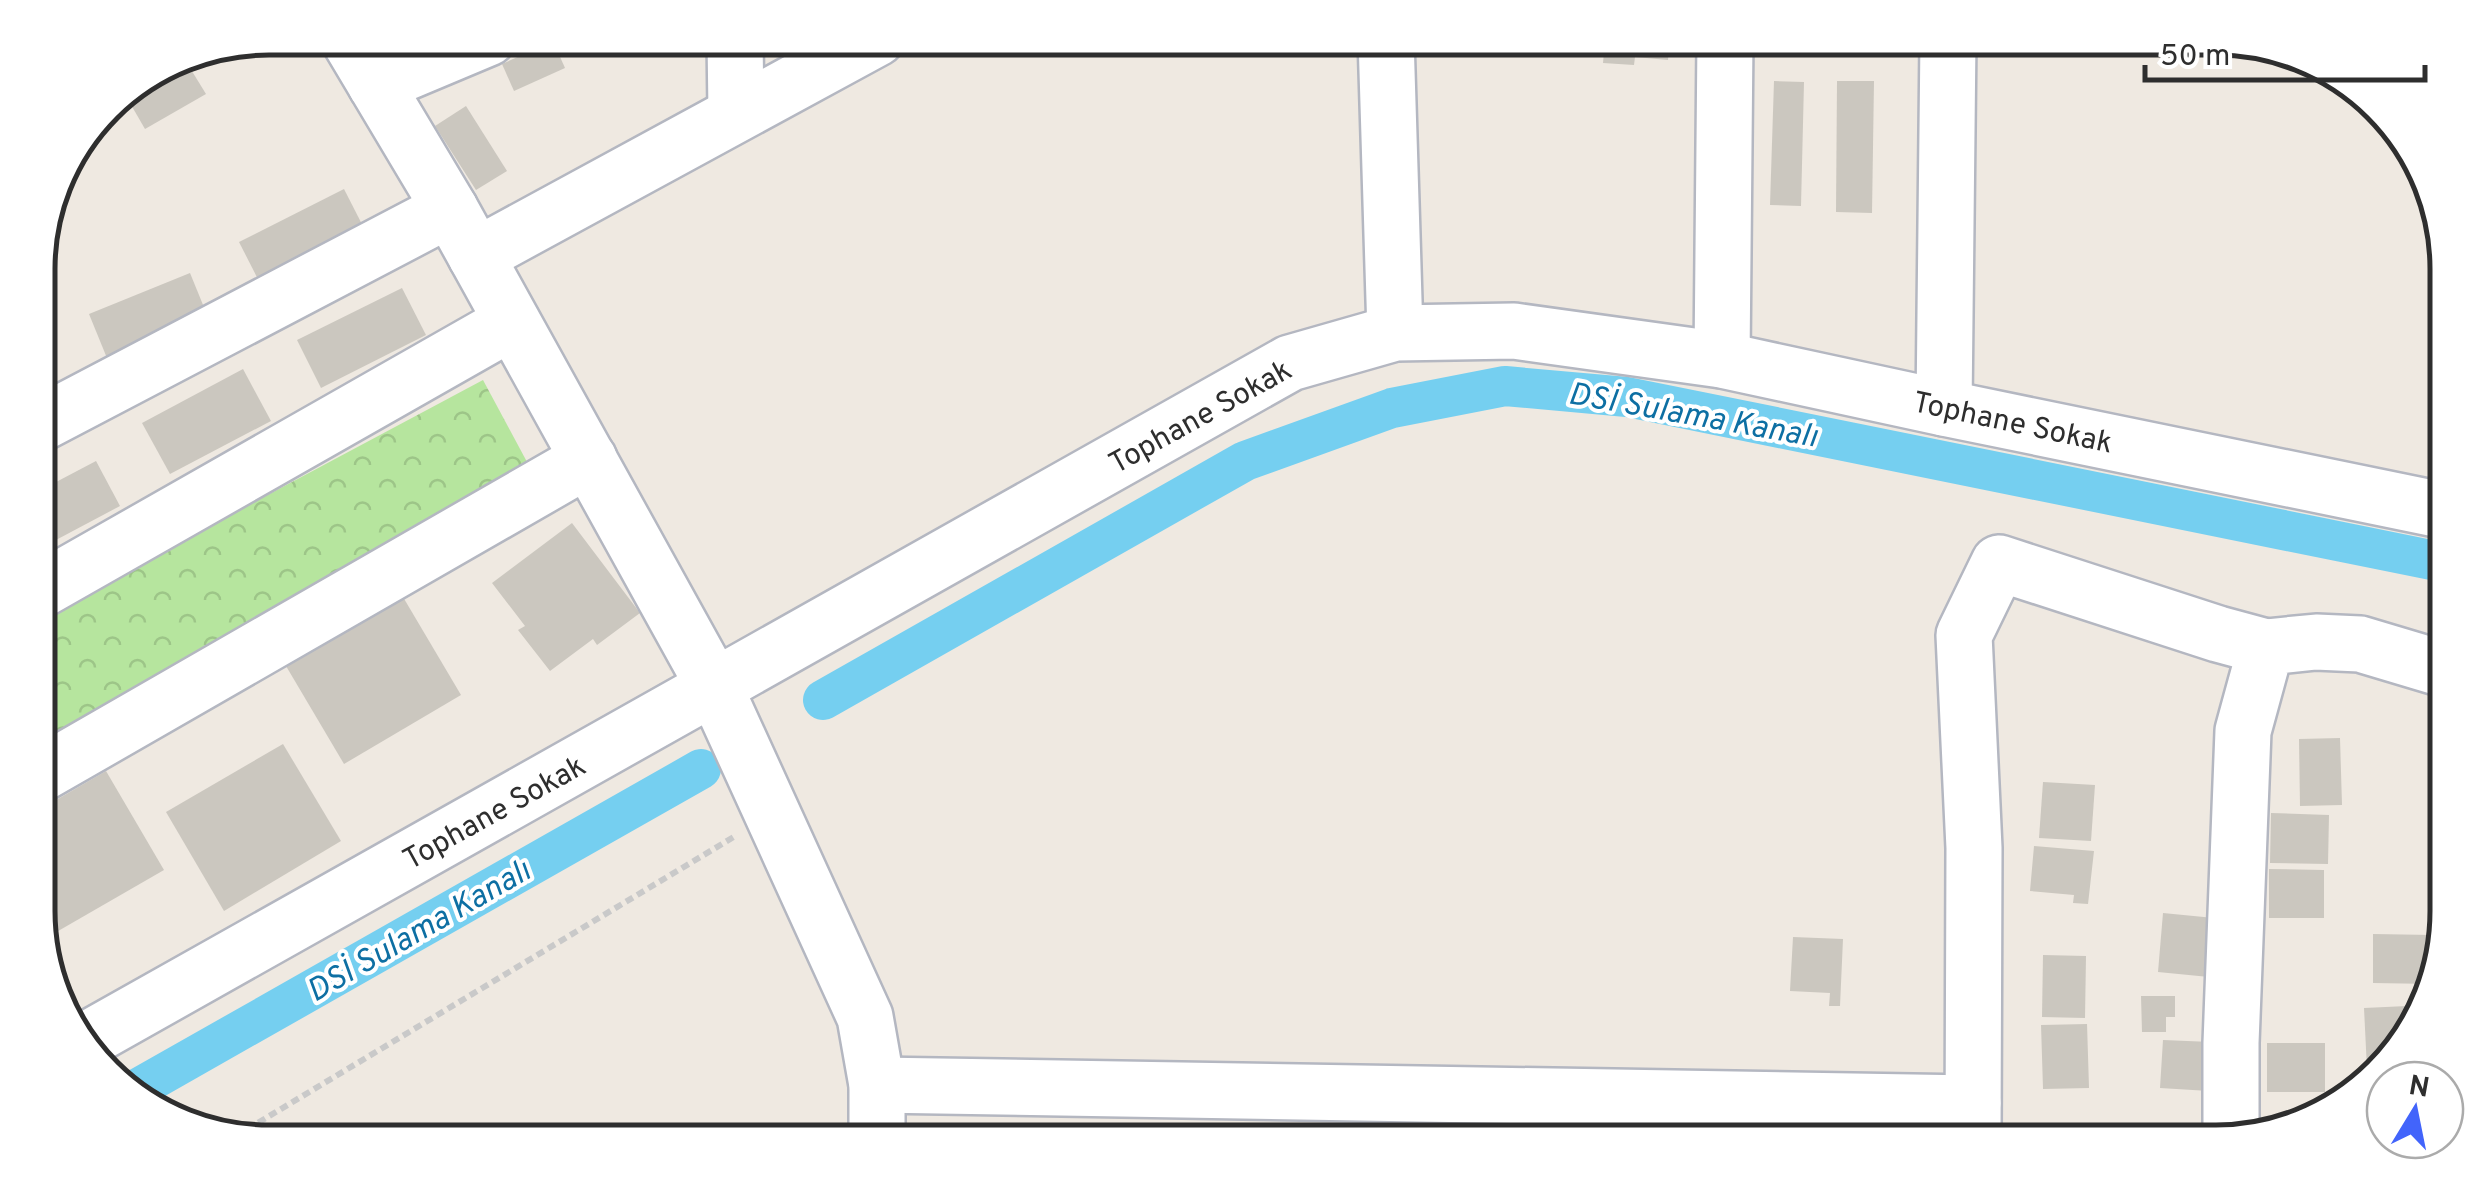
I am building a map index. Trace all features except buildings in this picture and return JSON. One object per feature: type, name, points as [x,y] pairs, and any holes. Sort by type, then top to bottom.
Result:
[{"type":"street","points":[[358,55],[450,208],[716,688],[865,1017],[877,1085],[877,1125]]},
{"type":"street","points":[[376,85],[447,55]]},
{"type":"street","points":[[735,55],[736,113]]},
{"type":"street","points":[[476,256],[845,55]]},
{"type":"street","points":[[1386,55],[1394,333]]},
{"type":"street","points":[[1722,360],[1725,55]]},
{"type":"street","points":[[1944,408],[1948,55]]},
{"type":"street","points":[[55,416],[450,208]]},
{"type":"street","points":[[55,582],[512,322]]},
{"type":"street","name":"Tophane Sokak","points":[[95,1035],[1290,363],[1394,333],[1514,331],[1722,360],[2430,508]]},
{"type":"street","points":[[55,766],[589,459]]},
{"type":"street","points":[[877,1085],[1542,1119],[1973,1123],[1974,848],[1964,634],[2000,563],[2266,647],[2316,642],[2360,644],[2430,665]]},
{"type":"street","points":[[2231,1125],[2243,731],[2266,647]]},
{"type":"path","points":[[256,1124],[772,814]]},
{"type":"green space","points":[[483,380],[534,475],[55,737],[55,615],[189,537]]},
{"type":"waterway","name":"DSİ Sulama Kanalı","points":[[823,700],[1245,461],[1392,408],[1505,386],[1627,397],[2430,560]]},
{"type":"waterway","name":"DSİ Sulama Kanalı","points":[[145,1085],[701,769]]}]
